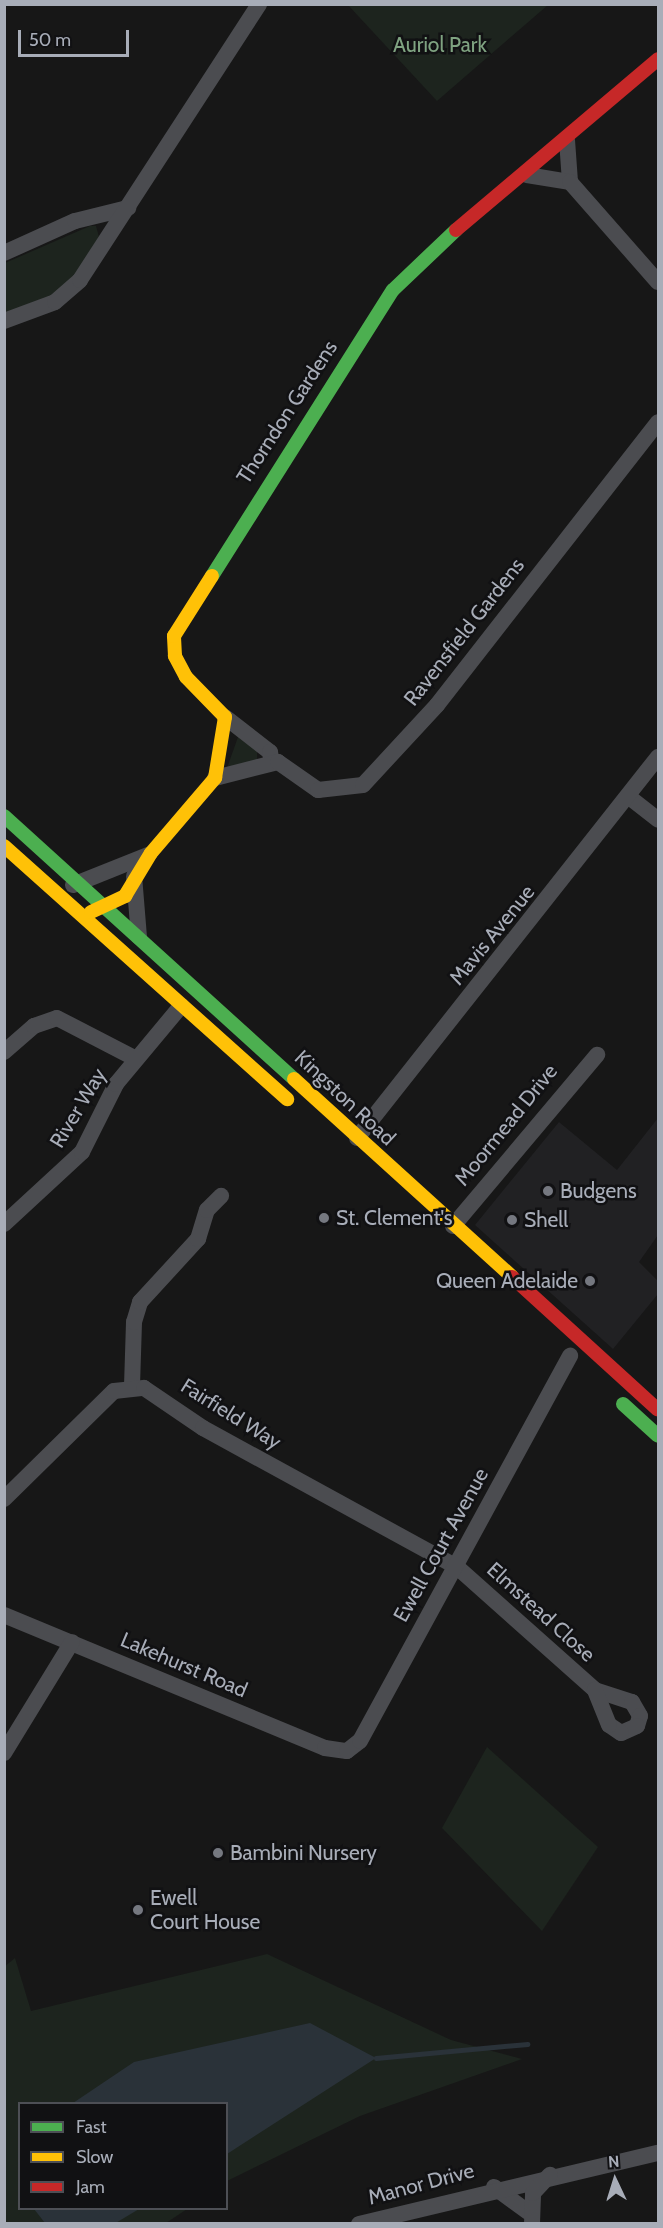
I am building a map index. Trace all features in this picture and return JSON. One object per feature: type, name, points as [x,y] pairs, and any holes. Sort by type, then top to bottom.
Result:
[{"type":"main road","name":"Thorndon Gardens","points":[[225,717],[186,677],[176,656],[174,636],[183,615],[393,290],[453,232],[527,175],[658,59]]},
{"type":"main road","points":[[74,910],[105,906],[120,900],[135,882],[152,853],[215,778],[225,717]]},
{"type":"main road","name":"Kingston Road","points":[[4,816],[139,937],[352,1147],[453,1226],[658,1410]]},
{"type":"main road","name":"Kingston Road","points":[[4,846],[296,1107]]},
{"type":"main road","points":[[614,1396],[658,1436]]},
{"type":"street","points":[[4,321],[55,302],[80,280],[260,4]]},
{"type":"street","points":[[567,140],[570,182],[658,282]]},
{"type":"street","points":[[527,175],[570,182]]},
{"type":"street","points":[[4,253],[75,221],[128,208]]},
{"type":"street","name":"Ravensfield Gardens","points":[[225,717],[270,752],[272,763],[330,792],[353,789],[371,778],[437,705],[658,422]]},
{"type":"street","name":"Mavis Avenue","points":[[352,1147],[629,797],[658,757]]},
{"type":"street","points":[[215,778],[272,763]]},
{"type":"street","points":[[629,797],[658,820]]},
{"type":"street","points":[[74,910],[77,881],[121,867],[152,853]]},
{"type":"street","points":[[121,867],[135,882],[139,937]]},
{"type":"street","name":"River Way","points":[[4,1224],[82,1152],[116,1084],[181,1006]]},
{"type":"street","points":[[4,1052],[34,1026],[57,1018],[136,1059]]},
{"type":"street","name":"Moormead Drive","points":[[453,1226],[597,1055]]},
{"type":"street","points":[[4,1499],[114,1391],[132,1386],[134,1322],[140,1302],[198,1239],[207,1210],[221,1196]]},
{"type":"street","name":"Ewell Court Avenue","points":[[348,1751],[360,1741],[457,1567],[570,1356]]},
{"type":"street","name":"Fairfield Way","points":[[132,1386],[156,1393],[203,1428],[457,1567]]},
{"type":"street","name":"Elmstead Close","points":[[457,1567],[595,1690]]},
{"type":"street","name":"Lakehurst Road","points":[[4,1615],[325,1748],[348,1751]]},
{"type":"street","points":[[4,1753],[72,1642]]},
{"type":"street","name":"Manor Drive","points":[[359,2223],[494,2187],[658,2153]]},
{"type":"street","points":[[530,2218],[533,2193],[550,2175]]},
{"type":"street","name":"Manor Drive","points":[[494,2187],[530,2218]]},
{"type":"shaded area","points":[[658,1118],[658,1235],[639,1262],[658,1281],[658,1294],[613,1349],[475,1225],[559,1122],[617,1170]]},
{"type":"shaded area","points":[[310,2023],[376,2058],[228,2153],[228,2102],[74,2102],[134,2062]]},
{"type":"shaded area","points":[[35,2210],[137,2210],[114,2224],[45,2223]]},
{"type":"green space","name":"Auriol Park","points":[[348,5],[548,5],[437,101]]},
{"type":"green space","points":[[90,226],[96,226],[99,237],[73,279],[56,295],[5,316],[5,263]]},
{"type":"green space","points":[[238,737],[257,751],[257,761],[227,768]]},
{"type":"green space","points":[[487,1747],[598,1847],[542,1931],[442,1828]]},
{"type":"green space","points":[[267,1954],[451,2040],[522,2059],[360,2116],[228,2181],[228,2102],[18,2102],[18,2210],[186,2210],[166,2223],[5,2224],[4,1967],[15,1958],[31,2011]]},
{"type":"waterway","points":[[376,2058],[527,2044]]},
{"type":"traffic: fast","points":[[212,576],[393,290],[456,230]]},
{"type":"traffic: fast","points":[[4,816],[294,1079]]},
{"type":"traffic: fast","points":[[623,1404],[658,1436]]},
{"type":"traffic: slow","points":[[91,912],[125,896],[151,853],[215,778],[225,717],[186,677],[175,656],[174,636],[212,576]]},
{"type":"traffic: slow","points":[[4,846],[287,1099]]},
{"type":"traffic: slow","points":[[294,1079],[512,1277]]},
{"type":"traffic: jam","points":[[456,230],[658,59]]},
{"type":"traffic: jam","points":[[512,1277],[658,1410]]},
{"type":"place","name":"Budgens","points":[[548,1191]]},
{"type":"place","name":"St. Clement's","points":[[324,1218]]},
{"type":"place","name":"Shell","points":[[512,1220]]},
{"type":"place","name":"Queen Adelaide","points":[[590,1281]]},
{"type":"place","name":"Bambini Nursery","points":[[218,1853]]},
{"type":"place","name":"Ewell Court House","points":[[138,1910]]}]
